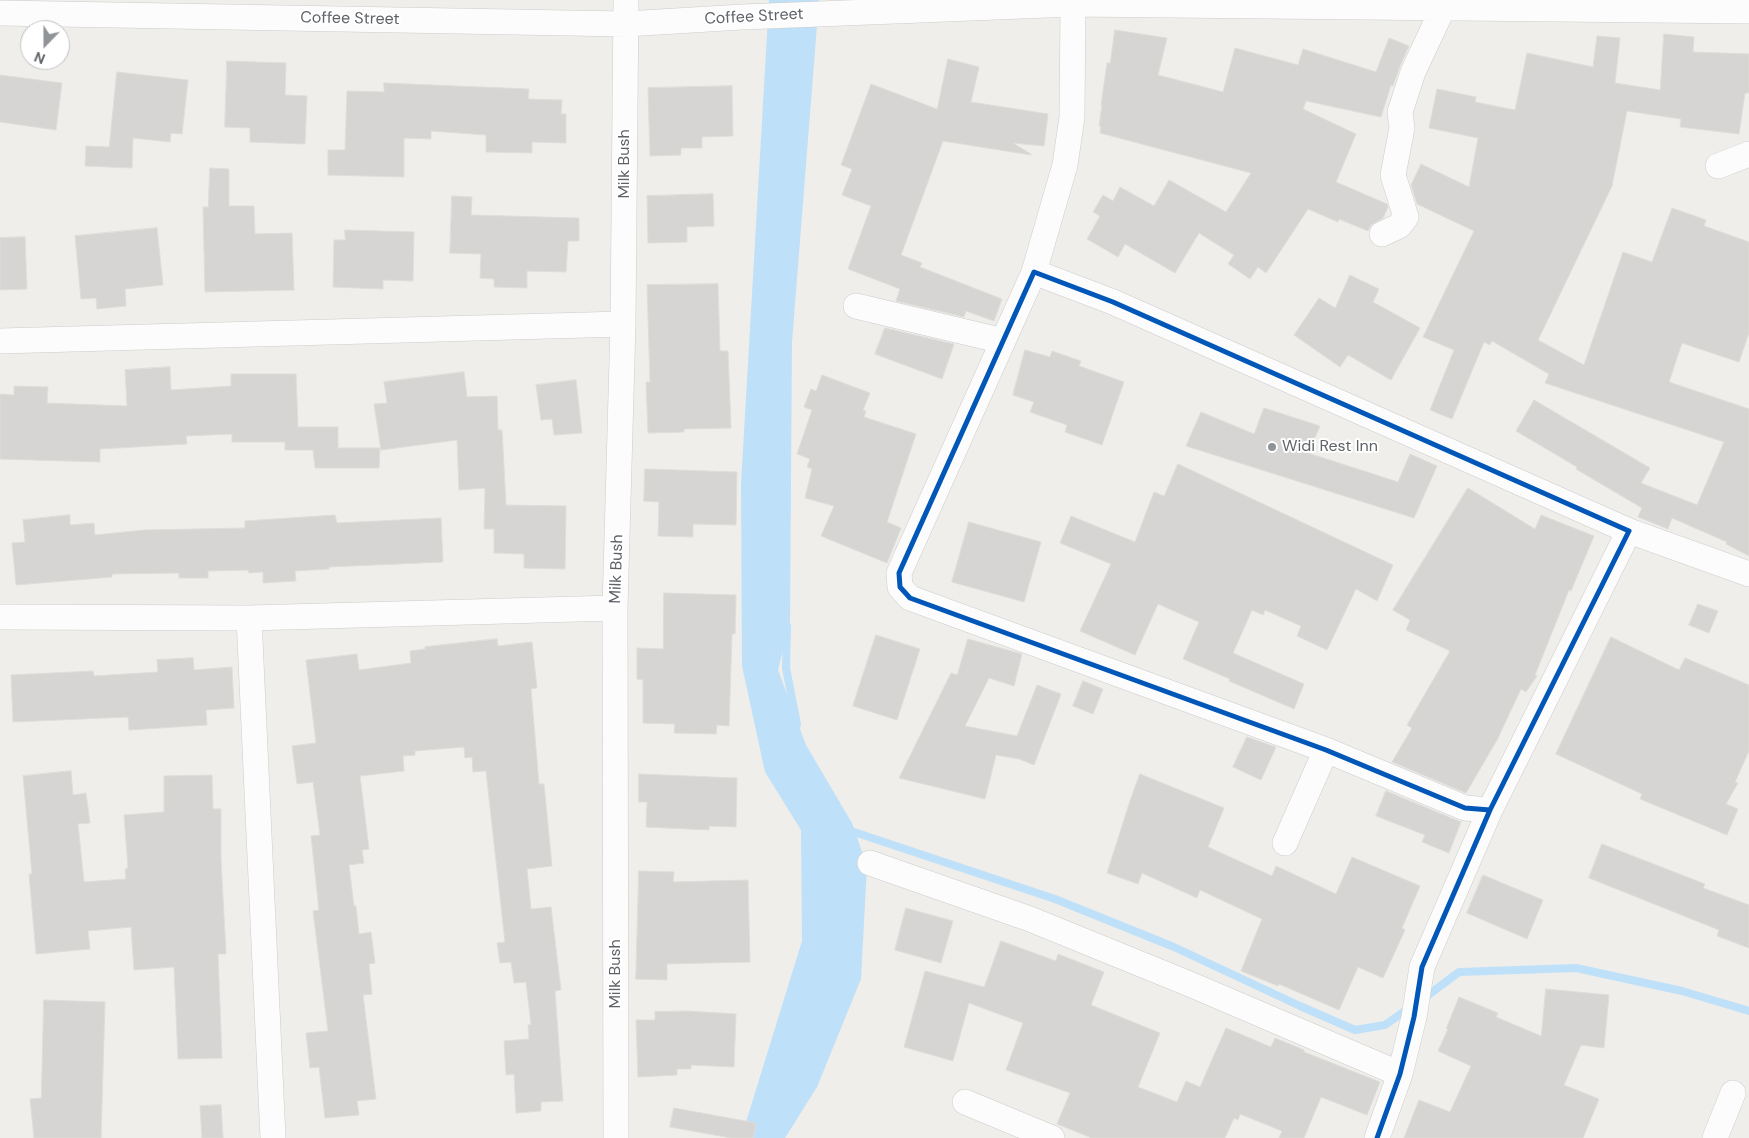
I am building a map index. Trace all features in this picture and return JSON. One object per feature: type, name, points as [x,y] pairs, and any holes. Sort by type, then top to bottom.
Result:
[{"type":"street","name":"Milk Bush","points":[[616,1138],[616,608],[623,324],[626,0]]},
{"type":"street","name":"Coffee Street","points":[[0,12],[626,24],[876,11],[1073,4],[1749,11]]},
{"type":"street","points":[[1073,4],[1072,117],[1065,165],[1034,272],[898,573],[900,586],[910,598],[1326,750],[1466,808],[1490,810]]},
{"type":"street","points":[[1382,234],[1399,226],[1406,217],[1393,175],[1402,128],[1400,112],[1413,72],[1443,8]]},
{"type":"street","points":[[1718,166],[1749,154]]},
{"type":"street","points":[[1034,272],[1113,302],[1629,531],[1749,574]]},
{"type":"street","points":[[856,306],[1003,341]]},
{"type":"street","points":[[0,341],[623,324]]},
{"type":"street","points":[[1377,1138],[1400,1074],[1414,1017],[1422,968],[1490,810],[1629,531]]},
{"type":"street","points":[[0,617],[249,618],[616,608]]},
{"type":"street","points":[[249,618],[272,1138]]},
{"type":"street","points":[[1285,843],[1326,750]]},
{"type":"street","points":[[870,863],[1030,919],[1192,984],[1400,1074]]},
{"type":"street","points":[[1715,1138],[1733,1093]]},
{"type":"street","points":[[965,1102],[1052,1138]]},
{"type":"water","points":[[769,0],[819,0],[792,342],[790,621],[778,670],[806,745],[852,823],[867,866],[861,979],[817,1087],[785,1138],[741,1138],[802,941],[801,830],[765,772],[742,666],[741,484]]},
{"type":"building","points":[[1115,30],[1167,38],[1158,75],[1223,92],[1235,48],[1298,65],[1303,49],[1376,72],[1389,38],[1409,46],[1393,86],[1391,85],[1381,117],[1306,101],[1303,109],[1356,134],[1336,182],[1387,204],[1388,207],[1383,218],[1371,225],[1368,231],[1339,219],[1338,222],[1308,209],[1266,273],[1258,267],[1250,279],[1228,264],[1234,255],[1199,233],[1175,273],[1125,244],[1118,257],[1087,239],[1100,216],[1093,212],[1103,195],[1113,201],[1120,187],[1154,206],[1169,180],[1226,212],[1251,173],[1100,133],[1101,105],[1107,63],[1110,63]]},
{"type":"building","points":[[1664,34],[1694,37],[1693,52],[1749,54],[1749,93],[1745,93],[1739,134],[1680,127],[1681,119],[1627,111],[1612,186],[1538,340],[1584,365],[1623,252],[1652,262],[1672,208],[1706,220],[1704,226],[1749,242],[1749,333],[1739,362],[1682,343],[1669,382],[1749,409],[1749,556],[1726,544],[1727,542],[1672,518],[1668,529],[1638,517],[1642,508],[1516,431],[1534,400],[1650,468],[1641,483],[1697,505],[1724,442],[1545,383],[1549,374],[1492,341],[1490,345],[1484,342],[1452,419],[1430,410],[1454,350],[1423,337],[1474,231],[1417,204],[1411,185],[1421,164],[1469,187],[1478,138],[1429,128],[1437,89],[1476,97],[1475,102],[1515,110],[1527,53],[1593,67],[1597,36],[1620,38],[1615,83],[1660,90]]},
{"type":"building","points":[[948,59],[979,67],[971,102],[1048,114],[1044,146],[1013,143],[1031,155],[943,141],[901,255],[922,263],[920,267],[1002,299],[994,321],[966,311],[964,317],[896,301],[900,289],[848,269],[871,206],[842,195],[852,169],[841,165],[871,84],[937,109]]},
{"type":"building","points":[[227,61],[286,63],[285,95],[307,96],[305,144],[250,142],[250,128],[225,127]]},
{"type":"building","points":[[117,72],[188,80],[182,134],[171,133],[170,142],[133,138],[132,168],[85,166],[86,146],[109,147]]},
{"type":"building","points":[[0,75],[62,83],[56,130],[0,122]]},
{"type":"building","points":[[384,83],[529,89],[528,99],[562,100],[561,114],[566,114],[566,143],[532,142],[532,153],[486,152],[486,135],[431,131],[431,139],[404,138],[404,177],[328,175],[328,150],[345,150],[347,91],[384,92]]},
{"type":"building","points":[[732,86],[733,136],[702,137],[702,148],[681,148],[681,155],[650,156],[648,88]]},
{"type":"building","points":[[210,168],[229,169],[229,206],[254,206],[255,234],[292,233],[294,290],[205,292],[203,207],[208,207]]},
{"type":"building","points":[[713,194],[714,226],[687,227],[687,242],[648,243],[647,196]]},
{"type":"building","points":[[452,196],[472,197],[471,215],[579,218],[579,241],[568,241],[566,272],[527,271],[527,288],[494,287],[494,279],[480,278],[481,254],[450,253]]},
{"type":"building","points":[[157,228],[163,285],[125,289],[126,306],[97,309],[96,298],[81,299],[75,236]]},
{"type":"building","points":[[345,230],[414,232],[413,281],[383,280],[383,289],[333,287],[334,240],[345,240]]},
{"type":"building","points":[[25,237],[27,289],[0,290],[0,238]]},
{"type":"building","points":[[1350,275],[1379,289],[1373,302],[1420,328],[1391,380],[1348,355],[1340,367],[1294,335],[1319,298],[1335,308]]},
{"type":"building","points":[[718,284],[720,351],[728,351],[731,428],[684,429],[684,432],[648,433],[646,382],[650,382],[647,285]]},
{"type":"building","points":[[885,328],[954,344],[942,379],[875,354]]},
{"type":"building","points":[[1025,350],[1050,357],[1052,351],[1081,361],[1079,366],[1124,382],[1102,445],[1065,432],[1067,425],[1030,412],[1034,402],[1013,395]]},
{"type":"building","points":[[170,367],[171,390],[231,386],[231,374],[296,374],[298,427],[338,427],[338,448],[380,448],[379,468],[315,468],[313,450],[285,450],[285,442],[232,442],[232,434],[186,436],[187,444],[100,449],[100,462],[0,459],[0,394],[14,395],[14,386],[48,387],[47,403],[127,406],[125,370]]},
{"type":"building","points":[[464,372],[467,397],[497,396],[498,430],[502,430],[506,505],[566,506],[565,569],[524,568],[524,554],[494,553],[494,529],[484,529],[485,488],[459,490],[457,440],[381,450],[374,404],[387,403],[384,382]]},
{"type":"building","points":[[822,375],[870,393],[863,410],[866,411],[864,417],[916,434],[887,522],[901,528],[887,563],[821,536],[834,506],[805,498],[812,469],[807,467],[810,459],[797,454],[812,410],[804,407],[811,389],[816,391]]},
{"type":"building","points":[[576,380],[582,433],[554,435],[552,419],[541,420],[536,385]]},
{"type":"building","points":[[1264,408],[1320,426],[1308,453],[1398,482],[1410,454],[1437,466],[1414,518],[1186,446],[1201,412],[1254,434]]},
{"type":"building","points":[[1178,464],[1393,565],[1377,601],[1356,589],[1327,650],[1297,636],[1301,626],[1265,610],[1263,615],[1252,610],[1233,653],[1304,684],[1294,709],[1183,659],[1199,622],[1158,604],[1135,655],[1080,631],[1111,564],[1060,543],[1071,516],[1135,542],[1154,492],[1164,496]]},
{"type":"building","points":[[645,469],[737,472],[736,525],[693,524],[693,537],[658,536],[659,502],[644,501]]},
{"type":"building","points":[[1468,488],[1535,529],[1541,515],[1594,536],[1571,591],[1569,590],[1535,675],[1537,676],[1526,692],[1521,689],[1497,740],[1466,793],[1392,762],[1412,728],[1407,725],[1450,651],[1406,630],[1410,620],[1393,610]]},
{"type":"building","points":[[70,515],[70,525],[94,523],[95,535],[144,530],[245,528],[245,521],[335,515],[337,523],[441,518],[443,562],[329,567],[329,569],[295,571],[296,581],[263,583],[263,572],[249,573],[248,570],[208,571],[208,578],[179,578],[179,573],[112,574],[112,577],[16,585],[12,543],[25,542],[23,520]]},
{"type":"building","points":[[969,522],[1041,542],[1024,602],[952,582]]},
{"type":"building","points":[[664,593],[736,595],[735,634],[732,634],[729,726],[717,725],[716,734],[674,733],[675,724],[643,723],[643,680],[637,679],[637,648],[663,649]]},
{"type":"building","points":[[1698,604],[1718,611],[1709,633],[1689,625]]},
{"type":"building","points":[[876,635],[920,649],[897,720],[853,706]]},
{"type":"building","points":[[1611,637],[1679,670],[1685,658],[1749,685],[1749,751],[1735,782],[1738,783],[1726,804],[1738,809],[1727,835],[1640,799],[1642,794],[1556,754]]},
{"type":"building","points":[[497,639],[498,646],[532,642],[537,688],[531,689],[539,784],[544,784],[552,866],[527,869],[531,909],[551,907],[561,990],[555,991],[563,1101],[541,1102],[541,1111],[516,1113],[514,1074],[506,1075],[504,1041],[529,1039],[528,1025],[531,1025],[526,982],[514,983],[511,962],[500,963],[497,943],[505,942],[486,771],[473,772],[472,757],[465,758],[464,747],[415,751],[415,755],[403,756],[404,771],[360,776],[369,849],[362,850],[364,863],[349,865],[359,934],[371,932],[375,963],[369,964],[372,994],[363,995],[376,1099],[357,1101],[359,1115],[325,1118],[319,1067],[310,1068],[306,1033],[328,1031],[313,911],[319,910],[311,836],[320,835],[313,782],[297,784],[292,746],[316,743],[306,660],[357,654],[359,670],[411,663],[410,651],[425,649],[425,647]]},
{"type":"building","points":[[968,639],[1022,654],[1014,686],[989,678],[965,726],[1017,736],[1037,685],[1061,694],[1034,765],[1019,759],[996,755],[985,799],[899,778],[951,673],[957,675]]},
{"type":"building","points":[[193,658],[194,670],[232,667],[234,708],[206,710],[207,725],[129,730],[128,717],[13,722],[11,675],[93,671],[94,676],[158,672],[157,660]]},
{"type":"building","points":[[1083,681],[1103,689],[1093,714],[1073,706]]},
{"type":"building","points":[[1247,737],[1276,747],[1261,780],[1233,767]]},
{"type":"building","points":[[71,771],[73,795],[86,793],[90,823],[78,824],[84,882],[126,879],[125,869],[128,868],[124,815],[164,812],[164,776],[212,775],[213,809],[221,809],[221,859],[226,954],[218,954],[222,1058],[178,1059],[174,967],[134,970],[131,927],[88,931],[90,949],[36,954],[29,874],[32,874],[23,776]]},
{"type":"building","points":[[639,774],[737,778],[736,827],[709,826],[709,830],[646,827],[647,802],[639,802]]},
{"type":"building","points":[[1140,774],[1224,808],[1208,847],[1272,876],[1276,866],[1336,894],[1352,857],[1420,886],[1402,928],[1405,930],[1383,978],[1358,967],[1339,1010],[1279,984],[1278,986],[1241,971],[1262,919],[1200,890],[1197,898],[1142,873],[1138,884],[1107,873]]},
{"type":"building","points":[[1386,791],[1461,822],[1449,853],[1422,842],[1425,835],[1376,816]]},
{"type":"building","points":[[1602,844],[1705,884],[1703,888],[1749,905],[1749,948],[1717,936],[1719,930],[1589,878]]},
{"type":"building","points":[[639,871],[674,872],[673,882],[748,880],[750,962],[667,964],[667,980],[636,979]]},
{"type":"building","points":[[1483,875],[1543,900],[1527,939],[1467,913]]},
{"type":"building","points":[[906,908],[953,921],[941,963],[895,950]]},
{"type":"building","points":[[1001,941],[1056,961],[1058,954],[1104,972],[1091,1005],[1160,1033],[1138,1087],[1177,1102],[1186,1081],[1200,1087],[1226,1028],[1271,1047],[1275,1038],[1304,1050],[1304,1052],[1380,1082],[1367,1115],[1321,1097],[1304,1138],[1279,1138],[1282,1131],[1240,1114],[1238,1120],[1234,1118],[1225,1138],[1092,1138],[1057,1124],[1070,1093],[1006,1070],[1023,1023],[969,1003],[953,1061],[904,1047],[925,971],[984,987]]},
{"type":"building","points":[[1546,989],[1609,995],[1604,1048],[1581,1045],[1564,1085],[1599,1099],[1583,1138],[1404,1138],[1419,1100],[1450,1112],[1471,1066],[1438,1051],[1459,997],[1498,1013],[1496,1017],[1541,1036]]},
{"type":"building","points":[[44,1000],[105,1002],[101,1138],[34,1138],[30,1099],[41,1098]]},
{"type":"building","points":[[687,1011],[736,1014],[734,1067],[691,1065],[691,1069],[677,1069],[677,1075],[638,1077],[636,1020],[655,1020],[655,1012]]},
{"type":"building","points":[[221,1105],[223,1138],[202,1138],[200,1106]]},
{"type":"building","points":[[674,1108],[756,1123],[753,1138],[731,1138],[670,1127]]},
{"type":"waterway","points":[[787,626],[786,668],[797,724]]},
{"type":"waterway","points":[[845,829],[1055,899],[1174,947],[1355,1030],[1385,1025],[1409,1008]]},
{"type":"waterway","points":[[1423,999],[1459,972],[1576,968],[1682,991],[1749,1011]]},
{"type":"cycle path","points":[[1377,1138],[1400,1074],[1414,1017],[1422,967],[1490,810],[1629,531],[1113,302],[1034,272],[899,573],[900,587],[910,598],[1326,750],[1465,808],[1490,810]]},
{"type":"place","name":"Widi Rest Inn","points":[[1272,447]]}]
